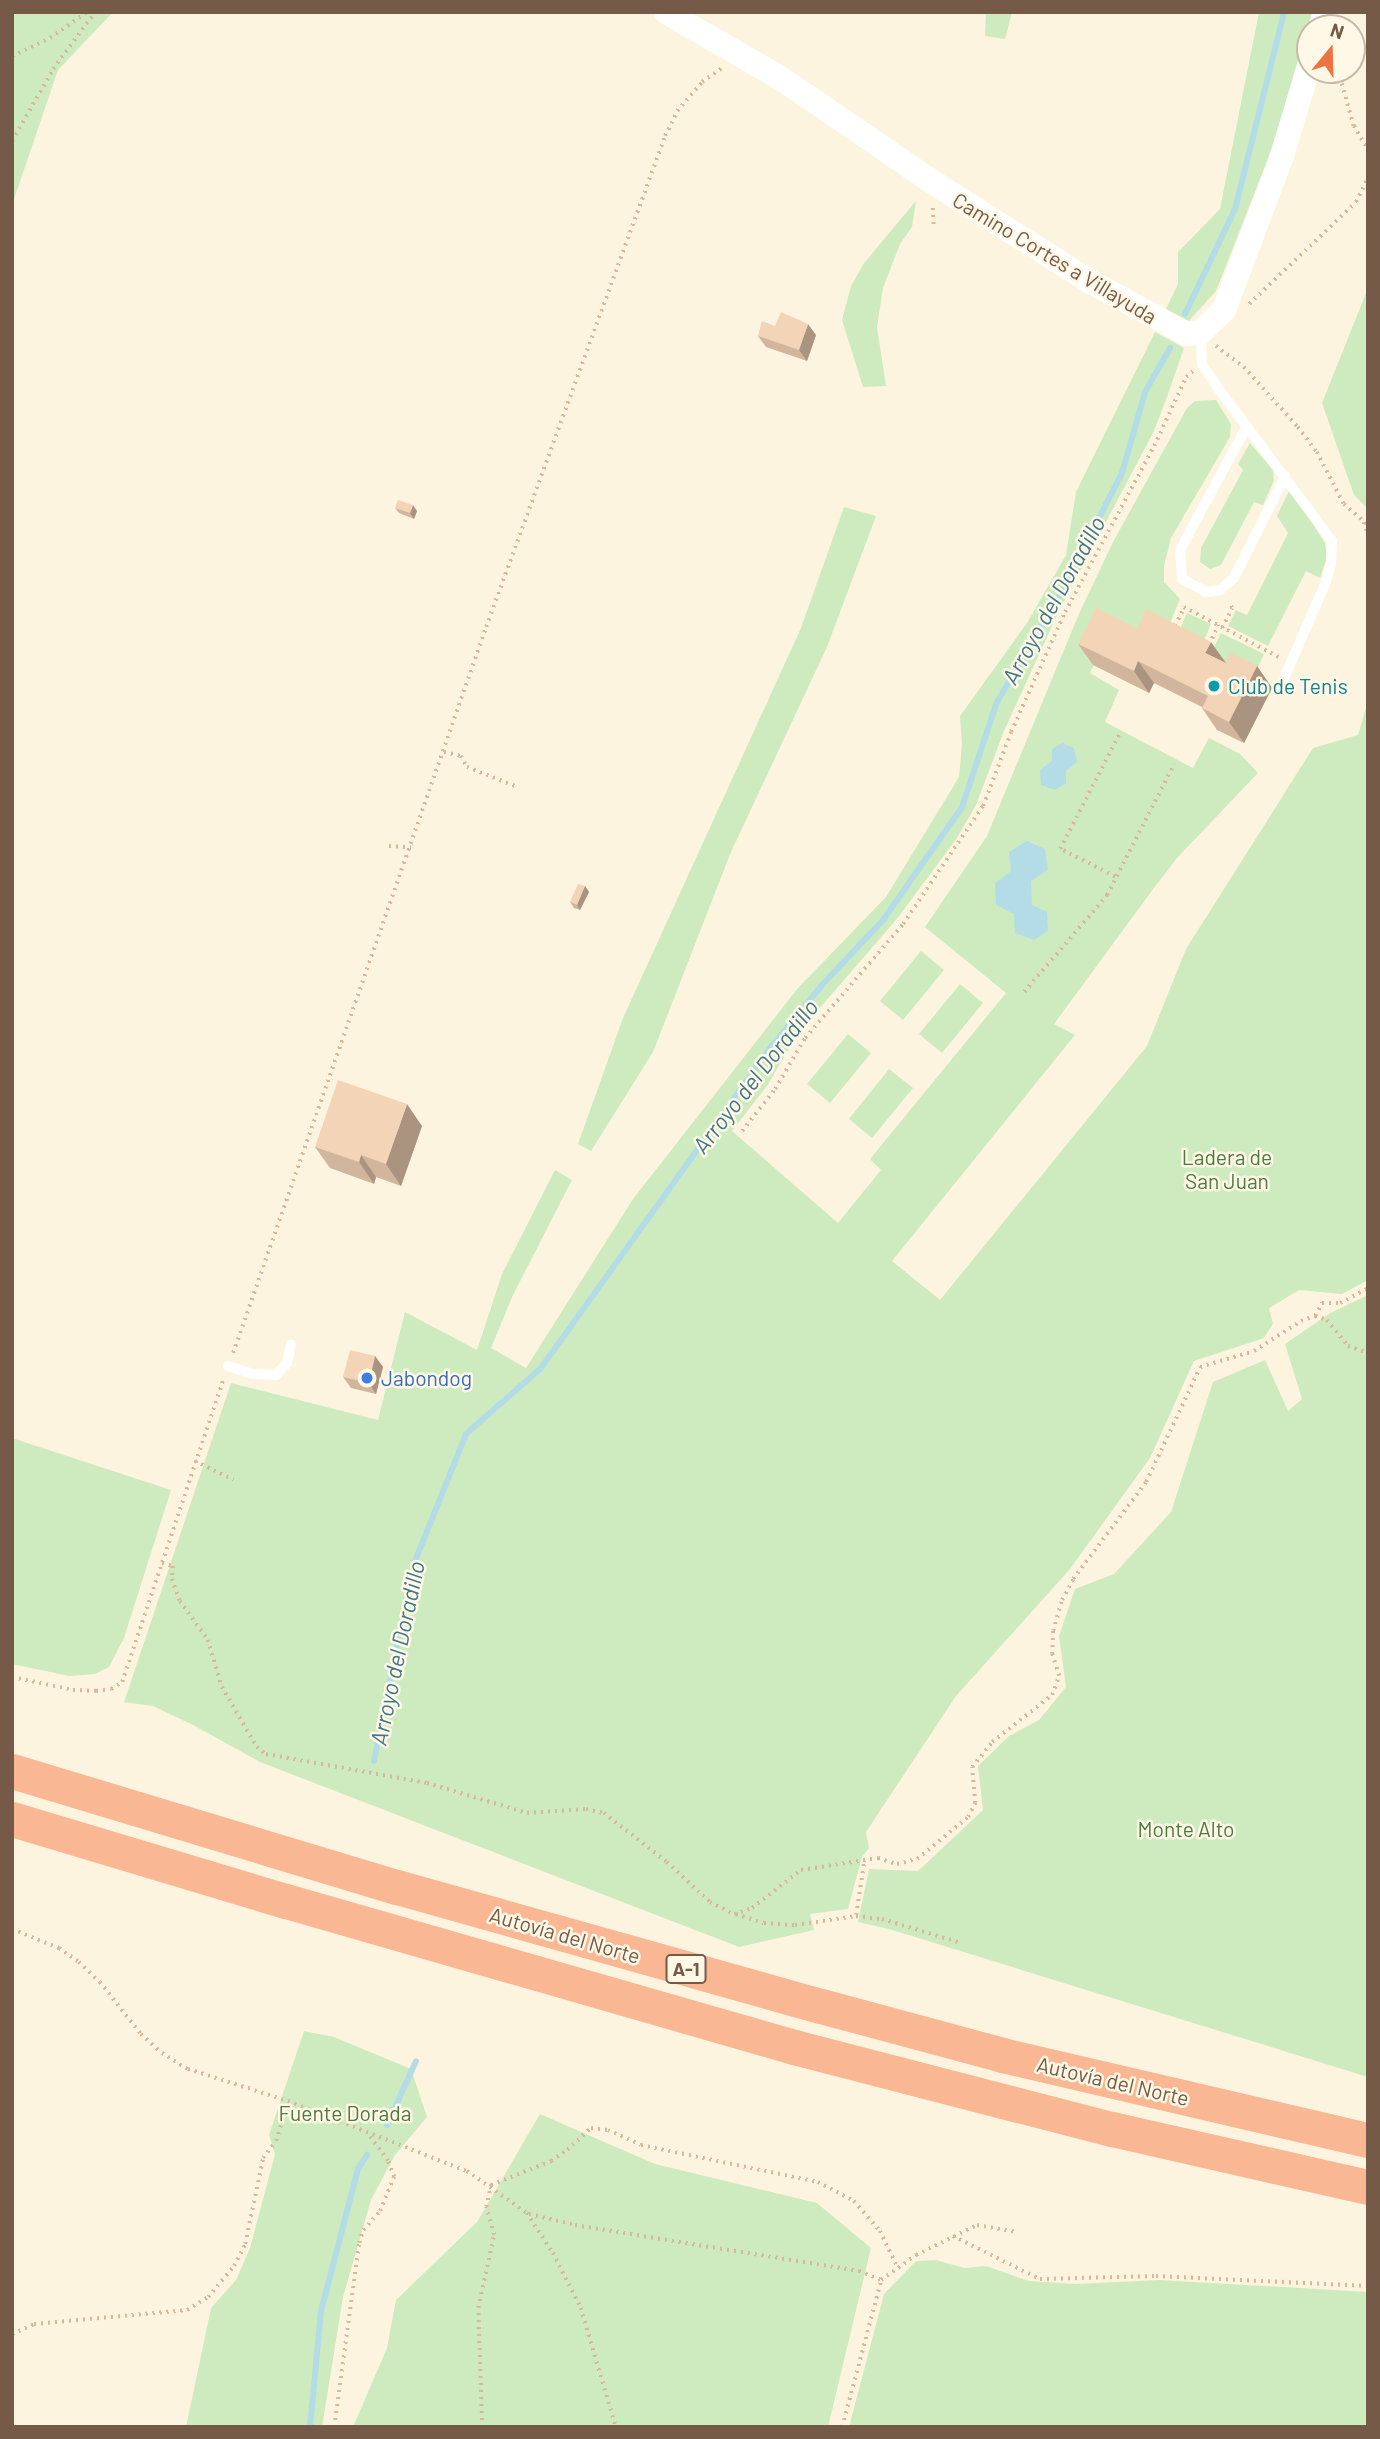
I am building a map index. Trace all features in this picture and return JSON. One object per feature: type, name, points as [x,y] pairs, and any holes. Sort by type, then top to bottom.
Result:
[{"type":"highway","name":"Autovía del Norte","points":[[12,1772],[397,1887],[795,1999],[1002,2055],[1368,2140]]},
{"type":"highway","name":"A-1","points":[[12,1819],[794,2047],[1098,2125],[1368,2187]]},
{"type":"street","name":"Camino Cortes a Villayuda","points":[[666,12],[743,55],[931,181],[1091,282],[1174,330],[1202,335]]},
{"type":"street","points":[[1202,335],[1224,310],[1282,156],[1303,84]]},
{"type":"lane","points":[[1202,335],[1202,364],[1332,541],[1326,582],[1285,676]]},
{"type":"lane","points":[[1247,426],[1180,550],[1182,579],[1206,592],[1220,590],[1234,578],[1285,476]]},
{"type":"lane","points":[[228,1366],[253,1374],[276,1375],[287,1363],[291,1344]]},
{"type":"path","points":[[12,56],[50,38],[87,12]]},
{"type":"path","points":[[12,141],[53,69],[95,12]]},
{"type":"path","points":[[12,1677],[73,1690],[111,1689],[122,1682],[228,1366],[665,136],[677,111],[702,82],[743,55]]},
{"type":"path","points":[[1342,84],[1353,126],[1368,149]]},
{"type":"path","points":[[1224,310],[1253,303],[1356,202],[1368,177]]},
{"type":"path","points":[[1202,335],[1244,367],[1290,418],[1317,452],[1345,504],[1366,524],[1368,534]]},
{"type":"path","points":[[742,1131],[775,1089],[805,1038],[903,924],[983,806],[1011,732],[1065,612],[1154,446],[1186,377],[1202,364]]},
{"type":"path","points":[[1208,648],[1232,608],[1220,590]]},
{"type":"path","points":[[1173,631],[1184,607],[1290,662]]},
{"type":"path","points":[[1115,877],[1060,849],[1120,733]]},
{"type":"path","points":[[444,752],[461,756],[467,767],[515,786]]},
{"type":"path","points":[[1024,992],[1107,895],[1174,764]]},
{"type":"path","points":[[389,846],[411,847]]},
{"type":"path","points":[[1315,1316],[1322,1303],[1340,1303],[1368,1288]]},
{"type":"path","points":[[734,1914],[752,1908],[801,1870],[878,1858],[897,1864],[917,1859],[974,1809],[972,1767],[978,1756],[992,1742],[1052,1695],[1059,1676],[1052,1654],[1053,1631],[1062,1600],[1073,1579],[1146,1482],[1200,1367],[1254,1351],[1301,1321],[1315,1316],[1327,1320],[1348,1346],[1368,1353]]},
{"type":"path","points":[[195,1461],[234,1479]]},
{"type":"path","points":[[162,1563],[173,1566],[172,1578],[180,1601],[208,1640],[222,1687],[257,1747],[266,1755],[427,1783],[527,1813],[586,1810],[604,1813],[667,1862],[710,1902],[734,1914],[764,1923],[795,1925],[856,1916],[882,1919],[961,1943]]},
{"type":"path","points":[[856,1916],[864,1862]]},
{"type":"path","points":[[12,1929],[59,1948],[79,1962],[100,1982],[141,2034],[162,2053],[188,2069],[288,2101],[467,2171],[491,2185],[527,2213],[553,2253],[581,2308],[616,2427]]},
{"type":"path","points":[[13,2333],[34,2324],[187,2310],[208,2297],[234,2266],[245,2244],[263,2158],[276,2141],[288,2101]]},
{"type":"path","points":[[491,2185],[551,2161],[592,2128],[608,2130],[641,2145],[818,2182],[854,2201],[880,2231],[897,2266]]},
{"type":"path","points":[[334,2427],[359,2243],[363,2230],[380,2211],[394,2177],[388,2161],[367,2132]]},
{"type":"path","points":[[482,2427],[478,2308],[494,2235],[486,2207],[491,2185]]},
{"type":"path","points":[[527,2213],[575,2225],[859,2271],[881,2280]]},
{"type":"path","points":[[842,2427],[881,2280],[897,2266],[977,2225],[1015,2232]]},
{"type":"path","points":[[953,2236],[1040,2279],[1156,2276],[1368,2286]]},
{"type":"green space","points":[[12,12],[113,12],[58,70],[12,205]]},
{"type":"green space","points":[[986,12],[1012,12],[1005,39],[985,36]]},
{"type":"green space","points":[[1259,12],[1313,12],[1296,14],[1296,71],[1277,136],[1216,291],[1187,323],[1164,313],[1178,284],[1178,252],[1220,209]]},
{"type":"green space","points":[[916,201],[912,227],[900,244],[883,288],[877,327],[886,386],[863,387],[842,320],[851,286],[864,263]]},
{"type":"green space","points":[[1368,288],[1368,509],[1354,495],[1322,403]]},
{"type":"green space","name":"Ladera de San Juan","points":[[1155,332],[1184,348],[1167,397],[1154,431],[1059,611],[1004,731],[976,805],[957,838],[896,920],[798,1033],[767,1086],[732,1131],[838,1223],[881,1170],[870,1159],[1006,993],[925,927],[987,836],[1078,616],[1113,542],[1187,408],[1195,401],[1216,400],[1231,424],[1230,437],[1171,538],[1164,566],[1164,582],[1180,599],[1166,633],[1111,629],[1090,673],[1119,690],[1105,722],[1193,768],[1209,738],[1240,754],[1258,773],[1177,858],[1151,892],[1054,1024],[1075,1035],[892,1261],[940,1300],[1147,1046],[1186,949],[1313,748],[1358,735],[1368,701],[1368,1280],[1342,1294],[1299,1290],[1269,1308],[1273,1324],[1264,1338],[1194,1361],[1150,1458],[1070,1569],[956,1696],[866,1832],[869,1848],[862,1857],[848,1909],[810,1914],[814,1930],[739,1947],[260,1762],[153,1706],[124,1702],[231,1383],[378,1420],[405,1312],[477,1350],[502,1274],[555,1170],[572,1180],[513,1295],[491,1348],[526,1368],[633,1199],[798,988],[886,897],[959,777],[962,744],[960,716],[1027,623],[1066,555],[1076,492]]},
{"type":"green space","points":[[1250,443],[1273,470],[1274,480],[1263,505],[1254,502],[1221,565],[1210,569],[1200,562],[1201,548],[1243,470],[1238,464]]},
{"type":"green space","points":[[1290,489],[1325,543],[1327,557],[1320,578],[1306,571],[1268,646],[1228,626],[1236,610],[1247,615],[1288,533],[1277,516]]},
{"type":"green space","points":[[844,507],[876,516],[827,647],[731,852],[653,1052],[591,1151],[578,1144],[623,1018],[801,628]]},
{"type":"green space","points":[[1187,613],[1211,624],[1204,641],[1180,629]]},
{"type":"green space","points":[[1221,633],[1264,654],[1253,678],[1210,655]]},
{"type":"green space","points":[[921,951],[944,970],[903,1020],[880,1001]]},
{"type":"green space","points":[[960,984],[983,1003],[942,1053],[919,1034]]},
{"type":"green space","points":[[848,1034],[871,1053],[830,1103],[807,1084]]},
{"type":"green space","points":[[889,1069],[913,1088],[872,1138],[849,1119]]},
{"type":"green space","name":"Monte Alto","points":[[1368,1295],[1368,2077],[889,1929],[858,1922],[869,1869],[918,1871],[983,1810],[978,1766],[1009,1736],[1039,1720],[1066,1687],[1059,1636],[1075,1589],[1114,1574],[1171,1512],[1213,1382],[1265,1360],[1288,1411],[1302,1399],[1285,1344],[1330,1313]]},
{"type":"green space","points":[[12,1438],[171,1490],[124,1638],[109,1667],[95,1674],[69,1676],[12,1664]]},
{"type":"green space","name":"Fuente Dorada","points":[[304,2031],[334,2037],[411,2069],[427,2117],[395,2155],[371,2200],[343,2297],[322,2427],[186,2427],[211,2308],[236,2280],[250,2248],[275,2154],[269,2135]]},
{"type":"green space","points":[[540,2114],[655,2164],[817,2203],[871,2248],[828,2427],[353,2427],[387,2348],[396,2300],[477,2222]]},
{"type":"green space","points":[[936,2260],[964,2268],[986,2266],[1029,2281],[1075,2284],[1159,2280],[1368,2292],[1368,2427],[849,2427],[884,2294],[916,2261]]},
{"type":"water","points":[[1063,743],[1074,748],[1077,762],[1066,771],[1066,783],[1055,790],[1041,785],[1040,770],[1052,761],[1052,749]]},
{"type":"water","points":[[1027,841],[1045,849],[1048,870],[1031,881],[1032,905],[1047,912],[1048,931],[1034,940],[1015,933],[1014,914],[996,905],[995,883],[1011,871],[1009,852]]},
{"type":"building","points":[[781,312],[808,324],[799,350],[758,336],[762,321],[775,326]]},
{"type":"building","points":[[398,500],[413,505],[410,513],[395,508]]},
{"type":"building","name":"Club de Tenis","points":[[1096,608],[1137,628],[1146,609],[1211,642],[1205,653],[1226,663],[1230,653],[1257,666],[1229,722],[1202,708],[1208,696],[1138,661],[1134,671],[1078,644]]},
{"type":"building","points":[[578,884],[585,886],[577,905],[570,902]]},
{"type":"building","points":[[338,1080],[407,1104],[386,1164],[361,1155],[359,1162],[315,1147]]},
{"type":"building","points":[[350,1350],[375,1356],[369,1383],[343,1377]]},
{"type":"waterway","name":"Arroyo del Doradillo","points":[[1185,314],[1235,209],[1284,12]]},
{"type":"waterway","name":"Arroyo del Doradillo","points":[[374,1761],[413,1566],[466,1434],[541,1368],[771,1047],[823,984],[883,920],[962,807],[997,702],[1055,604],[1122,473],[1145,392],[1170,348]]},
{"type":"waterway","name":"Arroyo del Doradillo","points":[[387,2125],[416,2061]]},
{"type":"waterway","name":"Arroyo del Doradillo","points":[[310,2427],[321,2311],[358,2169],[367,2155]]},
{"type":"place","name":"Club de Tenis","points":[[1214,686]]},
{"type":"place","name":"Jabondog","points":[[367,1378]]}]
